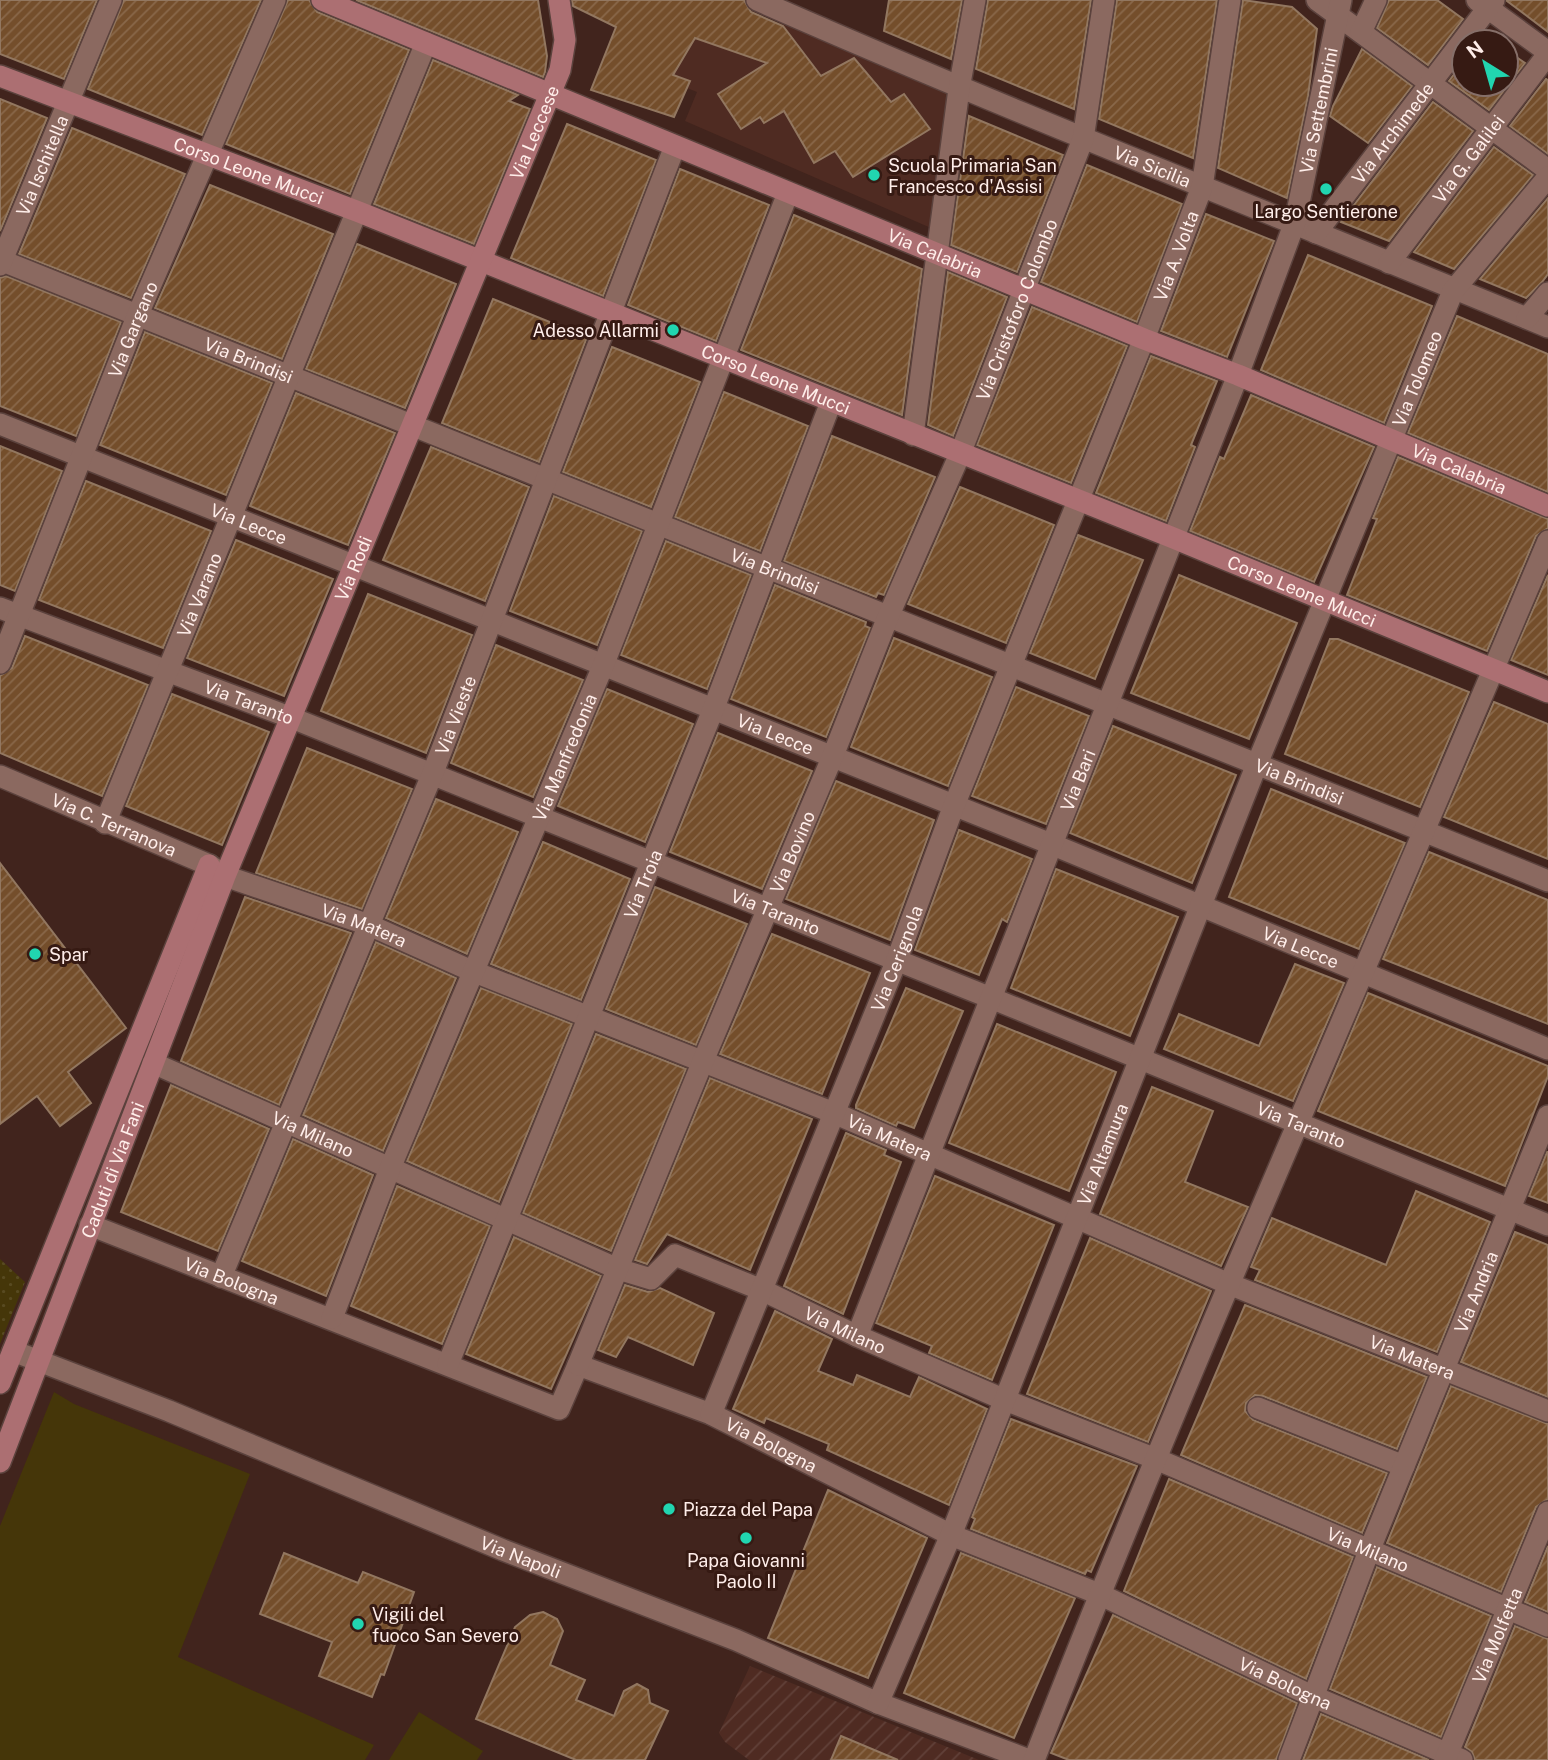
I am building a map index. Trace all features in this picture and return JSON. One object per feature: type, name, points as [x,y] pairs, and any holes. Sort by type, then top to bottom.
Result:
[{"type":"street","name":"Via Ischitella","points":[[1,262],[111,0]]},
{"type":"street","name":"Via Gargano","points":[[0,663],[9,612],[81,458],[138,314],[275,0]]},
{"type":"street","name":"Via Calabria","points":[[322,0],[1144,340],[1238,375],[1548,506]]},
{"type":"street","name":"Via Leccese","points":[[483,262],[560,70],[565,40],[559,0]]},
{"type":"street","name":"Via Sicilia","points":[[757,0],[960,89],[1295,222],[1454,291],[1548,327]]},
{"type":"street","points":[[913,435],[960,89],[975,0]]},
{"type":"street","name":"Via Cristoforo Colombo","points":[[960,454],[1083,139],[1104,0]]},
{"type":"street","name":"Via A. Volta","points":[[1076,501],[1144,340],[1202,187],[1230,0]]},
{"type":"street","points":[[1318,0],[1340,8],[1361,32],[1548,170]]},
{"type":"street","points":[[1361,32],[1376,0]]},
{"type":"street","points":[[1486,3],[1548,53]]},
{"type":"street","name":"Via Archimede","points":[[1316,233],[1430,83],[1486,3]]},
{"type":"street","name":"Via Settembrini","points":[[1295,222],[1340,8]]},
{"type":"street","name":"Via Varano","points":[[105,823],[359,212],[426,43]]},
{"type":"street","name":"Via G. Galilei","points":[[1389,262],[1548,53]]},
{"type":"street","name":"Corso Leone Mucci","points":[[0,76],[359,212],[1171,537],[1548,692]]},
{"type":"street","name":"Via Vieste","points":[[221,1277],[432,775],[490,619],[675,146]]},
{"type":"street","name":"Via Tolomeo","points":[[1323,601],[1454,291],[1548,177]]},
{"type":"street","name":"Via Manfredonia","points":[[332,1318],[391,1166],[472,971],[540,819],[603,666],[788,193]]},
{"type":"street","name":"Via Bari","points":[[857,1336],[1171,537],[1238,375],[1295,222]]},
{"type":"street","name":"Via Brindisi","points":[[1,262],[291,375],[413,427],[1013,667],[1108,702],[1548,881]]},
{"type":"street","name":"Via Rodi","points":[[217,871],[292,719],[483,262]]},
{"type":"street","points":[[1527,318],[1548,293]]},
{"type":"street","name":"Via Troia","points":[[448,1364],[713,710],[831,402]]},
{"type":"street","name":"Via Lecce","points":[[0,424],[1051,844],[1548,1049]]},
{"type":"street","name":"Via Bovino","points":[[578,1365],[832,758],[888,617],[960,454]]},
{"type":"street","name":"Via Cerignola","points":[[711,1414],[896,962],[953,807],[1013,667],[1076,501]]},
{"type":"street","points":[[1034,1760],[1099,1594],[1296,1124],[1364,974],[1548,541]]},
{"type":"street","name":"Via Altamura","points":[[878,1703],[951,1535],[1323,601]]},
{"type":"street","name":"Via Taranto","points":[[9,612],[292,719],[767,911],[991,998],[1140,1061],[1548,1225]]},
{"type":"street","name":"Via C. Terranova","points":[[0,776],[217,871]]},
{"type":"street","points":[[0,1382],[217,871]]},
{"type":"street","name":"Via Matera","points":[[217,871],[369,925],[472,971],[834,1113],[1229,1284],[1548,1411]]},
{"type":"street","name":"Caduti di Via Fani","points":[[0,1462],[153,1063],[217,871]]},
{"type":"street","name":"Via Milano","points":[[153,1063],[391,1166],[618,1269],[651,1279],[675,1255],[762,1290],[857,1336],[1005,1400],[1156,1460],[1507,1611],[1548,1626]]},
{"type":"street","name":"Via Andria","points":[[1289,1760],[1369,1551],[1511,1211],[1544,1140],[1548,1116]]},
{"type":"street","name":"Via Bologna","points":[[90,1225],[559,1409],[578,1365],[711,1414],[951,1535],[1099,1594],[1312,1696],[1452,1758]]},
{"type":"street","name":"Via Napoli","points":[[13,1351],[503,1550],[736,1640],[878,1703],[1029,1760]]},
{"type":"street","points":[[1258,1408],[1404,1466]]},
{"type":"street","name":"Via Molfetta","points":[[1452,1758],[1507,1611],[1548,1512]]},
{"type":"shaded area","name":"Scuola Primaria San Francesco d'Assisi","points":[[782,18],[953,93],[931,228],[685,121],[697,92],[687,88],[690,81],[671,74],[695,38],[725,49],[732,37],[778,28]]},
{"type":"shaded area","points":[[0,1259],[25,1282],[0,1344]]},
{"type":"shaded area","points":[[54,1392],[74,1404],[250,1474],[178,1657],[374,1745],[365,1760],[0,1760],[0,1526]]},
{"type":"shaded area","points":[[750,1666],[979,1760],[749,1760],[725,1742],[719,1733]]},
{"type":"shaded area","points":[[419,1712],[483,1751],[477,1760],[389,1760]]},
{"type":"building","points":[[0,0],[97,0],[64,79],[0,54]]},
{"type":"building","points":[[124,0],[261,0],[202,135],[88,89]]},
{"type":"building","points":[[288,0],[309,0],[317,12],[409,50],[350,194],[226,144]]},
{"type":"building","points":[[356,0],[538,0],[547,56],[545,72],[543,77]]},
{"type":"building","points":[[572,0],[744,0],[751,12],[783,26],[821,76],[854,58],[891,102],[904,94],[930,129],[853,177],[835,151],[814,163],[784,111],[764,123],[760,117],[741,129],[718,94],[767,63],[695,38],[673,75],[690,81],[674,117],[591,90],[616,27],[573,6]]},
{"type":"building","points":[[889,0],[962,0],[951,59],[884,31]]},
{"type":"building","points":[[988,0],[1091,0],[1074,109],[976,69]]},
{"type":"building","points":[[1117,0],[1217,0],[1193,158],[1099,119]]},
{"type":"building","points":[[1243,0],[1292,7],[1317,29],[1308,96],[1287,198],[1218,168]]},
{"type":"building","points":[[1389,0],[1437,0],[1463,19],[1456,28],[1450,28],[1450,36],[1428,65],[1377,28]]},
{"type":"building","points":[[1548,0],[1548,32],[1507,1]]},
{"type":"building","points":[[1362,49],[1412,86],[1368,143],[1330,116]]},
{"type":"building","points":[[433,60],[518,95],[509,101],[530,109],[474,244],[374,204]]},
{"type":"building","points":[[1546,79],[1548,80],[1548,154],[1510,126]]},
{"type":"building","points":[[1472,98],[1498,98],[1489,110]]},
{"type":"building","points":[[0,99],[47,118],[0,231]]},
{"type":"building","points":[[1433,102],[1473,131],[1389,241],[1341,222]]},
{"type":"building","points":[[969,116],[1063,155],[1017,272],[951,245]]},
{"type":"building","points":[[567,124],[656,160],[603,296],[511,258]]},
{"type":"building","points":[[72,128],[185,174],[131,298],[19,254]]},
{"type":"building","points":[[1494,147],[1533,175],[1454,269],[1414,252]]},
{"type":"building","points":[[1087,165],[1182,204],[1137,322],[1041,282]]},
{"type":"building","points":[[680,169],[769,205],[716,341],[628,305]]},
{"type":"building","points":[[210,185],[333,234],[282,359],[155,308]]},
{"type":"building","points":[[1548,198],[1548,274],[1542,282],[1526,298],[1480,279]]},
{"type":"building","points":[[1206,214],[1274,241],[1227,357],[1161,331]]},
{"type":"building","points":[[794,215],[922,269],[902,415],[741,350]]},
{"type":"building","points":[[357,244],[456,284],[405,408],[306,369]]},
{"type":"building","points":[[1308,255],[1432,306],[1384,423],[1261,370]]},
{"type":"building","points":[[948,272],[1007,297],[953,436],[928,425]]},
{"type":"building","points":[[6,276],[121,322],[76,436],[0,406],[0,278]]},
{"type":"building","points":[[493,299],[587,337],[539,462],[442,423]]},
{"type":"building","points":[[1032,307],[1127,346],[1071,483],[977,445]]},
{"type":"building","points":[[1457,316],[1548,354],[1548,492],[1408,433]]},
{"type":"building","points":[[145,332],[272,383],[226,495],[100,445]]},
{"type":"building","points":[[612,347],[700,382],[651,507],[563,472]]},
{"type":"building","points":[[1151,356],[1217,381],[1191,445],[1195,447],[1166,521],[1096,493]]},
{"type":"building","points":[[724,392],[808,426],[760,551],[675,517]]},
{"type":"building","points":[[296,393],[395,433],[348,545],[250,506]]},
{"type":"building","points":[[1251,395],[1374,447],[1314,582],[1190,531],[1220,457],[1224,459]]},
{"type":"building","points":[[832,436],[935,477],[884,595],[878,593],[876,597],[784,561]]},
{"type":"building","points":[[0,446],[62,471],[15,591],[0,585]]},
{"type":"building","points":[[431,447],[529,487],[485,601],[383,560]]},
{"type":"building","points":[[1398,457],[1548,519],[1548,528],[1536,536],[1487,651],[1347,595],[1377,519],[1373,518]]},
{"type":"building","points":[[86,481],[211,531],[163,648],[39,600]]},
{"type":"building","points":[[960,487],[1054,525],[1006,643],[908,604]]},
{"type":"building","points":[[554,496],[642,531],[597,645],[510,611]]},
{"type":"building","points":[[1078,535],[1143,560],[1095,679],[1030,653]]},
{"type":"building","points":[[236,540],[333,579],[284,696],[187,658]]},
{"type":"building","points":[[666,541],[751,575],[707,689],[621,655]]},
{"type":"building","points":[[1179,575],[1297,623],[1249,739],[1131,693]]},
{"type":"building","points":[[1548,575],[1548,675],[1511,660]]},
{"type":"building","points":[[775,585],[866,622],[865,626],[870,628],[826,737],[731,699]]},
{"type":"building","points":[[368,594],[472,635],[426,753],[321,711]]},
{"type":"building","points":[[25,636],[148,685],[102,796],[0,753],[0,676],[12,668]]},
{"type":"building","points":[[894,638],[992,677],[948,786],[851,747]]},
{"type":"building","points":[[1330,639],[1338,639],[1469,692],[1420,807],[1285,754]]},
{"type":"building","points":[[496,645],[583,680],[533,797],[451,763]]},
{"type":"building","points":[[1016,687],[1089,716],[1046,824],[972,796]]},
{"type":"building","points":[[607,689],[693,724],[645,842],[558,806]]},
{"type":"building","points":[[172,694],[269,732],[222,845],[126,806]]},
{"type":"building","points":[[1494,702],[1548,724],[1548,859],[1444,817]]},
{"type":"building","points":[[1113,726],[1236,775],[1192,883],[1070,833]]},
{"type":"building","points":[[718,733],[812,771],[762,889],[670,852]]},
{"type":"building","points":[[307,748],[412,789],[362,909],[256,873]]},
{"type":"building","points":[[836,781],[934,820],[890,940],[786,899]]},
{"type":"building","points":[[1271,789],[1405,843],[1359,949],[1229,897]]},
{"type":"building","points":[[436,799],[518,832],[467,954],[386,918]]},
{"type":"building","points":[[959,830],[1032,859],[1007,922],[1002,919],[979,975],[915,950]]},
{"type":"building","points":[[543,842],[630,879],[581,1000],[491,964]]},
{"type":"building","points":[[1429,852],[1548,900],[1548,1024],[1383,959]]},
{"type":"building","name":"Spar","points":[[0,863],[126,1028],[68,1072],[91,1103],[60,1126],[37,1096],[0,1124]]},
{"type":"building","points":[[1056,869],[1178,917],[1130,1036],[1011,988]]},
{"type":"building","points":[[655,887],[747,924],[696,1045],[606,1009]]},
{"type":"building","points":[[245,897],[351,933],[279,1105],[181,1061]]},
{"type":"building","points":[[772,934],[870,973],[822,1094],[720,1054]]},
{"type":"building","points":[[376,942],[456,978],[383,1151],[303,1115]]},
{"type":"building","points":[[1295,964],[1344,983],[1293,1101],[1164,1049],[1179,1014],[1259,1046]]},
{"type":"building","points":[[481,988],[572,1024],[499,1202],[407,1161]]},
{"type":"building","points":[[906,988],[963,1011],[914,1128],[898,1122],[896,1126],[856,1108]]},
{"type":"building","points":[[1368,993],[1548,1066],[1548,1076],[1505,1186],[1318,1111]]},
{"type":"building","points":[[997,1024],[1116,1072],[1069,1191],[949,1143]]},
{"type":"building","points":[[596,1034],[686,1069],[611,1251],[523,1213]]},
{"type":"building","points":[[710,1078],[812,1119],[750,1270],[667,1234],[647,1264],[635,1260]]},
{"type":"building","points":[[171,1085],[269,1129],[218,1251],[121,1212]]},
{"type":"building","points":[[1152,1087],[1213,1111],[1185,1182],[1248,1207],[1221,1266],[1100,1214]]},
{"type":"building","points":[[846,1133],[886,1150],[884,1155],[901,1162],[843,1314],[784,1286]]},
{"type":"building","points":[[293,1139],[373,1175],[326,1296],[242,1261]]},
{"type":"building","points":[[1548,1152],[1548,1203],[1529,1196]]},
{"type":"building","points":[[935,1176],[1054,1225],[992,1380],[929,1353],[932,1346],[876,1323]]},
{"type":"building","points":[[397,1186],[490,1226],[442,1344],[351,1306]]},
{"type":"building","points":[[1416,1191],[1490,1222],[1437,1352],[1255,1280],[1260,1270],[1251,1267],[1272,1218],[1386,1265]]},
{"type":"building","points":[[1515,1232],[1548,1245],[1548,1397],[1461,1362]]},
{"type":"building","points":[[514,1237],[601,1276],[551,1389],[466,1354]]},
{"type":"building","points":[[1090,1238],[1211,1291],[1148,1442],[1027,1394]]},
{"type":"building","points":[[625,1285],[648,1292],[660,1288],[714,1313],[693,1365],[628,1337],[616,1357],[598,1350]]},
{"type":"building","points":[[1245,1305],[1427,1377],[1397,1449],[1263,1396],[1255,1395],[1246,1403],[1245,1411],[1253,1420],[1387,1473],[1362,1533],[1181,1455]]},
{"type":"building","points":[[775,1311],[832,1339],[818,1371],[853,1385],[857,1375],[910,1397],[919,1377],[987,1409],[949,1505],[827,1450],[829,1444],[766,1418],[764,1423],[733,1409]]},
{"type":"building","points":[[1451,1386],[1548,1424],[1548,1499],[1536,1507],[1501,1592],[1387,1543]]},
{"type":"building","points":[[1011,1419],[1137,1466],[1091,1572],[1087,1570],[1085,1574],[971,1529],[975,1519],[972,1517]]},
{"type":"building","points":[[1169,1479],[1353,1557],[1306,1679],[1124,1591]]},
{"type":"building","points":[[828,1490],[927,1538],[868,1678],[768,1638]]},
{"type":"building","points":[[1548,1546],[1548,1612],[1525,1602]]},
{"type":"building","name":"Vigili del fuoco San Severo","points":[[284,1553],[358,1583],[363,1572],[414,1592],[384,1675],[381,1674],[372,1697],[319,1676],[332,1642],[260,1614]]},
{"type":"building","points":[[961,1553],[1075,1598],[1014,1738],[904,1693]]},
{"type":"building","points":[[1377,1567],[1491,1616],[1441,1737],[1330,1689]]},
{"type":"building","points":[[543,1612],[557,1619],[563,1631],[550,1665],[585,1680],[576,1700],[614,1716],[624,1691],[637,1684],[648,1690],[650,1703],[668,1711],[645,1760],[576,1760],[476,1719],[515,1627],[530,1615]]},
{"type":"building","points":[[1113,1615],[1297,1703],[1276,1760],[1069,1760],[1051,1753]]},
{"type":"building","points":[[1515,1626],[1548,1639],[1548,1760],[1475,1760],[1472,1752],[1465,1747]]},
{"type":"building","points":[[1321,1714],[1429,1760],[1303,1760]]},
{"type":"building","points":[[841,1736],[898,1760],[831,1760]]},
{"type":"place","name":"Scuola Primaria San Francesco d'Assisi","points":[[874,175]]},
{"type":"place","name":"Largo Sentierone","points":[[1326,189]]},
{"type":"place","name":"Adesso Allarmi","points":[[673,330]]},
{"type":"place","name":"Spar","points":[[35,954]]},
{"type":"place","name":"Piazza del Papa","points":[[669,1509]]},
{"type":"place","name":"Papa Giovanni Paolo II","points":[[746,1538]]},
{"type":"place","name":"Vigili del fuoco San Severo","points":[[358,1624]]}]
